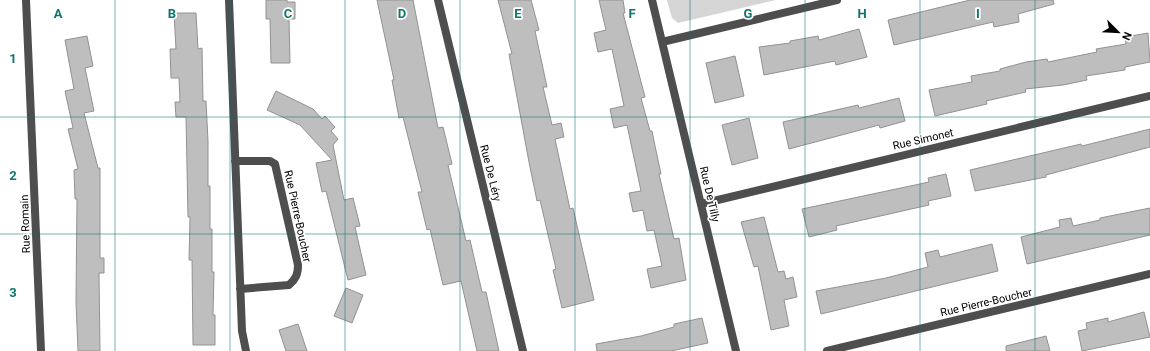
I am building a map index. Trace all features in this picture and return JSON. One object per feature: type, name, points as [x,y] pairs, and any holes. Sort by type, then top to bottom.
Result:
[{"type":"street","name":"Rue Romain","points":[[26,0],[41,351]]},
{"type":"street","points":[[229,0],[242,331],[246,351]]},
{"type":"street","name":"Rue De Léry","points":[[438,0],[523,351]]},
{"type":"street","name":"Rue De Tilly","points":[[652,0],[736,351]]},
{"type":"street","points":[[662,42],[837,0]]},
{"type":"street","name":"Rue Simonet","points":[[701,204],[1150,96]]},
{"type":"street","name":"Rue Pierre-Boucher","points":[[235,161],[270,161],[275,164],[298,265],[298,274],[294,281],[289,285],[240,289]]},
{"type":"street","name":"Rue Pierre-Boucher","points":[[827,351],[1150,274]]},
{"type":"shaded area","points":[[667,0],[776,0],[678,23],[672,18]]},
{"type":"building","points":[[266,0],[287,0],[287,2],[295,2],[295,19],[289,19],[290,63],[271,63],[270,19],[266,19]]},
{"type":"building","points":[[377,0],[413,0],[438,128],[443,127],[452,164],[448,165],[466,241],[470,240],[482,292],[486,292],[499,351],[477,351],[461,281],[443,285],[430,229],[427,230],[418,192],[422,192],[403,117],[399,118],[392,80],[394,80]]},
{"type":"building","points":[[498,0],[531,0],[539,30],[535,31],[547,87],[543,87],[552,125],[561,123],[564,137],[555,139],[570,209],[573,208],[594,300],[562,308],[553,270],[556,269],[540,200],[537,201],[529,162],[509,54],[512,54]]},
{"type":"building","points":[[599,0],[623,0],[625,13],[623,13],[645,97],[641,98],[650,131],[652,131],[661,174],[659,174],[674,239],[679,238],[686,280],[651,288],[647,269],[662,266],[654,230],[647,231],[643,210],[633,212],[629,193],[641,191],[627,125],[614,128],[610,109],[624,106],[612,49],[598,52],[594,33],[606,30]]},
{"type":"building","points":[[970,0],[1053,0],[1054,4],[1018,14],[1019,22],[994,27],[993,22],[894,45],[888,20]]},
{"type":"building","points":[[174,13],[196,13],[198,49],[202,48],[203,101],[206,101],[208,186],[210,186],[210,229],[212,229],[212,272],[214,272],[213,315],[215,315],[215,345],[193,345],[192,260],[189,260],[190,217],[188,217],[186,117],[176,117],[175,102],[180,102],[179,78],[171,78],[170,49],[176,49]]},
{"type":"building","points":[[859,29],[867,57],[836,65],[835,61],[764,75],[759,47],[790,43],[790,41],[818,36],[819,40]]},
{"type":"building","points":[[1148,33],[1150,62],[1125,67],[1125,70],[1086,76],[1087,80],[1063,85],[1025,89],[1026,92],[986,101],[987,104],[935,116],[929,90],[972,82],[971,76],[1000,71],[1000,69],[1026,62],[1047,59],[1048,62],[1097,52],[1096,49],[1126,44],[1125,37]]},
{"type":"building","points":[[87,36],[93,66],[85,68],[94,111],[84,113],[98,168],[100,168],[100,258],[104,258],[104,273],[99,273],[100,351],[78,351],[76,302],[77,199],[75,199],[74,170],[78,169],[68,129],[73,128],[65,91],[74,89],[65,40]]},
{"type":"building","points":[[735,56],[744,96],[715,103],[706,63]]},
{"type":"building","points":[[276,91],[313,109],[322,119],[325,116],[335,127],[331,131],[338,139],[333,145],[344,200],[353,198],[360,226],[355,227],[366,275],[348,280],[326,191],[322,192],[316,163],[332,160],[300,125],[267,110]]},
{"type":"building","points":[[899,98],[905,121],[880,128],[879,125],[789,149],[783,122],[858,105],[859,108]]},
{"type":"building","points":[[749,118],[758,158],[732,165],[722,125]]},
{"type":"building","points":[[1150,129],[1150,147],[1046,175],[1046,177],[975,191],[970,170],[1081,144],[1082,146]]},
{"type":"building","points":[[946,174],[951,196],[928,201],[929,205],[836,226],[837,230],[809,237],[802,209],[929,182],[928,178]]},
{"type":"building","points":[[1150,208],[1150,235],[1027,264],[1021,237],[1060,227],[1059,220],[1071,218],[1073,226],[1100,220],[1100,218]]},
{"type":"building","points":[[764,217],[778,272],[784,271],[786,279],[793,277],[797,297],[784,300],[789,326],[771,330],[758,266],[754,267],[741,222]]},
{"type":"building","points":[[992,244],[998,271],[821,314],[816,291],[886,278],[928,267],[925,253],[938,250],[940,257]]},
{"type":"building","points":[[346,288],[363,295],[352,323],[334,316]]},
{"type":"building","points":[[1144,312],[1150,337],[1082,351],[1078,331],[1087,329],[1086,323],[1108,318],[1108,322]]},
{"type":"building","points":[[702,318],[708,343],[671,351],[597,351],[596,344],[641,336],[674,327],[674,324]]},
{"type":"building","points":[[298,324],[307,351],[286,351],[279,330]]},
{"type":"building","points":[[1046,336],[1050,351],[1006,351],[1006,346]]}]
